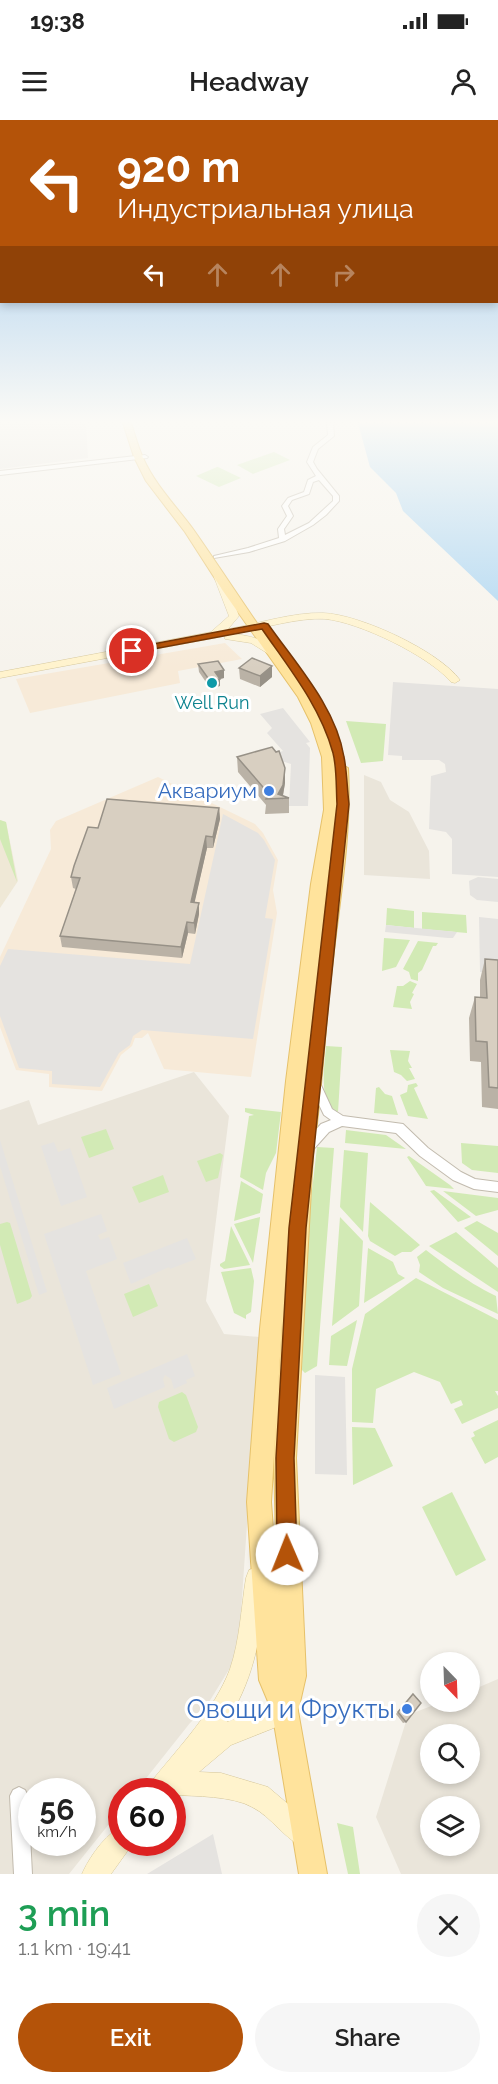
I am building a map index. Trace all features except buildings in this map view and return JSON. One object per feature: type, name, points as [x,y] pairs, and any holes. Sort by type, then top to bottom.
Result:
[{"type":"main road","points":[[169,505],[219,577],[316,700],[335,741],[341,771],[343,804],[338,856],[322,980],[314,1076],[304,1154],[285,1458],[293,1676],[285,1711]]},
{"type":"main road","points":[[178,505],[216,557],[278,659]]},
{"type":"main road","points":[[208,636],[227,625],[234,616],[219,577]]},
{"type":"main road","points":[[0,675],[208,636],[261,631],[325,616],[358,624],[433,661],[451,673],[455,680]]},
{"type":"main road","points":[[208,636],[258,641],[269,647],[304,697],[317,723],[329,757],[331,810],[311,941],[276,1265],[259,1502],[272,1680],[285,1711],[314,1874]]},
{"type":"main road","points":[[171,1778],[212,1725],[241,1670],[249,1640],[259,1569],[260,1525]]},
{"type":"main road","points":[[174,1778],[223,1736],[285,1711]]},
{"type":"main road","points":[[186,1787],[221,1786],[259,1797],[306,1835]]},
{"type":"main road","points":[[95,1874],[109,1856]]},
{"type":"street","points":[[283,540],[281,529],[290,516],[286,505]]},
{"type":"street","points":[[216,557],[283,540],[307,527],[332,505]]},
{"type":"street","points":[[314,1076],[320,1100],[328,1112],[341,1121],[399,1128],[424,1152],[458,1176],[474,1184],[498,1187]]},
{"type":"street","points":[[304,1154],[325,1128],[341,1121]]},
{"type":"street","points":[[22,1856],[23,1874]]},
{"type":"shaded area","points":[[225,643],[242,659],[178,671],[180,683],[30,713],[16,679]]},
{"type":"shaded area","points":[[393,682],[498,689],[498,877],[452,874],[452,839],[446,832],[429,829],[431,776],[446,772],[445,764],[439,760],[402,760],[402,756],[388,755]]},
{"type":"shaded area","points":[[283,708],[310,742],[306,743],[310,748],[308,806],[289,806],[291,764],[266,756],[283,751],[267,733],[272,728],[260,714]]},
{"type":"shaded area","points":[[364,775],[381,782],[390,800],[409,812],[429,851],[430,879],[364,875]]},
{"type":"shaded area","points":[[158,777],[255,824],[263,833],[278,860],[273,890],[277,913],[251,1077],[164,1069],[148,1033],[142,1038],[135,1038],[132,1046],[121,1055],[102,1091],[49,1087],[49,1074],[16,1070],[0,1027],[0,957],[51,849],[50,830],[56,821]]},
{"type":"shaded area","points":[[223,814],[258,833],[275,860],[265,918],[273,919],[253,1039],[142,1030],[133,1036],[130,1045],[119,1053],[100,1087],[52,1084],[52,1071],[19,1068],[0,1016],[0,966],[8,949],[190,964]]},
{"type":"shaded area","points":[[0,820],[6,822],[18,881],[0,908]]},
{"type":"shaded area","points":[[478,877],[498,879],[498,902],[477,900],[470,895],[469,881]]},
{"type":"shaded area","points":[[479,917],[498,919],[498,973],[480,972]]},
{"type":"shaded area","points":[[386,925],[457,932],[453,938],[448,938],[385,932]]},
{"type":"shaded area","points":[[194,1072],[229,1116],[206,1301],[224,1334],[260,1337],[238,1655],[204,1710],[190,1723],[146,1778],[108,1778],[108,1825],[96,1840],[96,1778],[18,1778],[18,1856],[83,1856],[69,1874],[0,1874],[0,1110],[29,1100],[38,1125]]},
{"type":"shaded area","points":[[0,1140],[47,1292],[39,1295],[0,1166]]},
{"type":"shaded area","points":[[54,1142],[58,1152],[70,1148],[87,1197],[61,1206],[41,1146]]},
{"type":"shaded area","points":[[101,1214],[107,1231],[98,1235],[100,1240],[109,1237],[117,1259],[86,1271],[121,1374],[93,1385],[44,1234]]},
{"type":"shaded area","points":[[187,1238],[196,1259],[170,1269],[169,1267],[131,1284],[123,1263]]},
{"type":"shaded area","points":[[187,1354],[195,1376],[186,1380],[187,1383],[174,1389],[171,1379],[165,1375],[163,1379],[165,1387],[114,1409],[107,1388]]},
{"type":"shaded area","points":[[315,1375],[345,1377],[347,1475],[315,1474]]},
{"type":"shaded area","points":[[498,1679],[498,1874],[401,1874],[376,1817],[408,1715],[420,1710],[480,1712],[480,1687]]},
{"type":"shaded area","points":[[213,1834],[222,1874],[147,1874],[177,1856],[186,1856],[186,1850]]},
{"type":"green space","points":[[346,721],[386,724],[383,761],[361,763]]},
{"type":"green space","points":[[0,820],[6,822],[17,882],[0,839]]},
{"type":"green space","points":[[387,908],[414,911],[414,928],[386,925]]},
{"type":"green space","points":[[422,912],[466,915],[467,933],[422,929]]},
{"type":"green space","points":[[384,938],[410,940],[396,967],[382,971]]},
{"type":"green space","points":[[418,941],[438,943],[433,946],[422,970],[418,973],[418,981],[411,979],[409,972],[403,969]]},
{"type":"green space","points":[[410,981],[417,984],[410,1002],[412,1009],[393,1007],[397,986],[403,986]]},
{"type":"green space","points":[[326,1046],[342,1047],[338,1112],[331,1107],[325,1092]]},
{"type":"green space","points":[[390,1050],[410,1051],[408,1061],[412,1068],[409,1068],[415,1079],[407,1081],[394,1072]]},
{"type":"green space","points":[[416,1083],[418,1086],[414,1088],[428,1119],[408,1116],[400,1095],[407,1092],[408,1085]]},
{"type":"green space","points":[[379,1087],[385,1094],[392,1096],[398,1115],[374,1113],[376,1088]]},
{"type":"green space","points":[[245,1108],[281,1112],[276,1153],[266,1173],[263,1190],[240,1177],[249,1116],[254,1115],[245,1112]]},
{"type":"green space","points":[[106,1129],[114,1149],[89,1158],[81,1137]]},
{"type":"green space","points":[[346,1130],[386,1135],[406,1149],[345,1143]]},
{"type":"green space","points":[[461,1143],[498,1146],[498,1173],[472,1170],[462,1163]]},
{"type":"green space","points":[[317,1147],[334,1148],[317,1366],[305,1373],[302,1370],[303,1270]]},
{"type":"green space","points":[[344,1150],[368,1153],[363,1232],[340,1207]]},
{"type":"green space","points":[[220,1153],[223,1155],[218,1178],[206,1182],[197,1161]]},
{"type":"green space","points":[[409,1156],[454,1189],[426,1186],[407,1157]]},
{"type":"green space","points":[[163,1175],[169,1192],[139,1203],[132,1187]]},
{"type":"green space","points":[[241,1181],[263,1194],[260,1213],[234,1221]]},
{"type":"green space","points":[[434,1190],[471,1217],[458,1222],[430,1191]]},
{"type":"green space","points":[[443,1191],[498,1198],[498,1210],[476,1216]]},
{"type":"green space","points":[[370,1202],[420,1245],[411,1252],[402,1252],[395,1256],[370,1241],[368,1236]]},
{"type":"green space","points":[[340,1217],[363,1241],[359,1306],[332,1326]]},
{"type":"green space","points":[[260,1218],[253,1263],[234,1224]]},
{"type":"green space","points":[[477,1221],[498,1233],[498,1256],[464,1228]]},
{"type":"green space","points":[[10,1223],[32,1296],[17,1304],[0,1245],[0,1224]]},
{"type":"green space","points":[[231,1226],[250,1265],[224,1269],[220,1264],[225,1261]]},
{"type":"green space","points":[[456,1232],[498,1268],[498,1292],[429,1246]]},
{"type":"green space","points":[[368,1248],[393,1262],[398,1274],[405,1278],[364,1303]]},
{"type":"green space","points":[[426,1250],[469,1281],[496,1296],[498,1314],[443,1288],[419,1272],[420,1265],[417,1257]]},
{"type":"green space","points":[[251,1268],[254,1281],[251,1312],[246,1315],[246,1319],[234,1313],[221,1272]]},
{"type":"green space","points":[[416,1278],[498,1320],[498,1391],[495,1391],[498,1396],[498,1408],[462,1424],[454,1409],[463,1405],[461,1400],[451,1404],[440,1382],[414,1372],[376,1389],[373,1423],[352,1422],[352,1369],[365,1314]]},
{"type":"green space","points":[[149,1284],[158,1306],[133,1317],[124,1294]]},
{"type":"green space","points":[[357,1320],[347,1366],[329,1365],[331,1336]]},
{"type":"green space","points":[[182,1392],[186,1395],[198,1427],[196,1432],[174,1442],[169,1439],[158,1407],[159,1402]]},
{"type":"green space","points":[[498,1420],[498,1457],[485,1464],[471,1438],[475,1436],[473,1432]]},
{"type":"green space","points":[[352,1427],[375,1428],[393,1466],[353,1485]]},
{"type":"green space","points":[[452,1492],[486,1560],[456,1576],[422,1507]]},
{"type":"green space","points":[[337,1823],[353,1827],[360,1874],[348,1874]]},
{"type":"water","points":[[401,505],[498,505],[498,601],[403,511]]},
{"type":"place","name":"Well Run","points":[[212,683]]},
{"type":"place","name":"Аквариум","points":[[269,791]]},
{"type":"place","name":"Овощи и Фрукты","points":[[407,1709]]},
{"type":"route","points":[[132,651],[264,626],[290,659],[316,700],[328,724],[339,755],[343,804],[322,980],[312,1104],[304,1154],[298,1228],[285,1458],[287,1554]]}]
